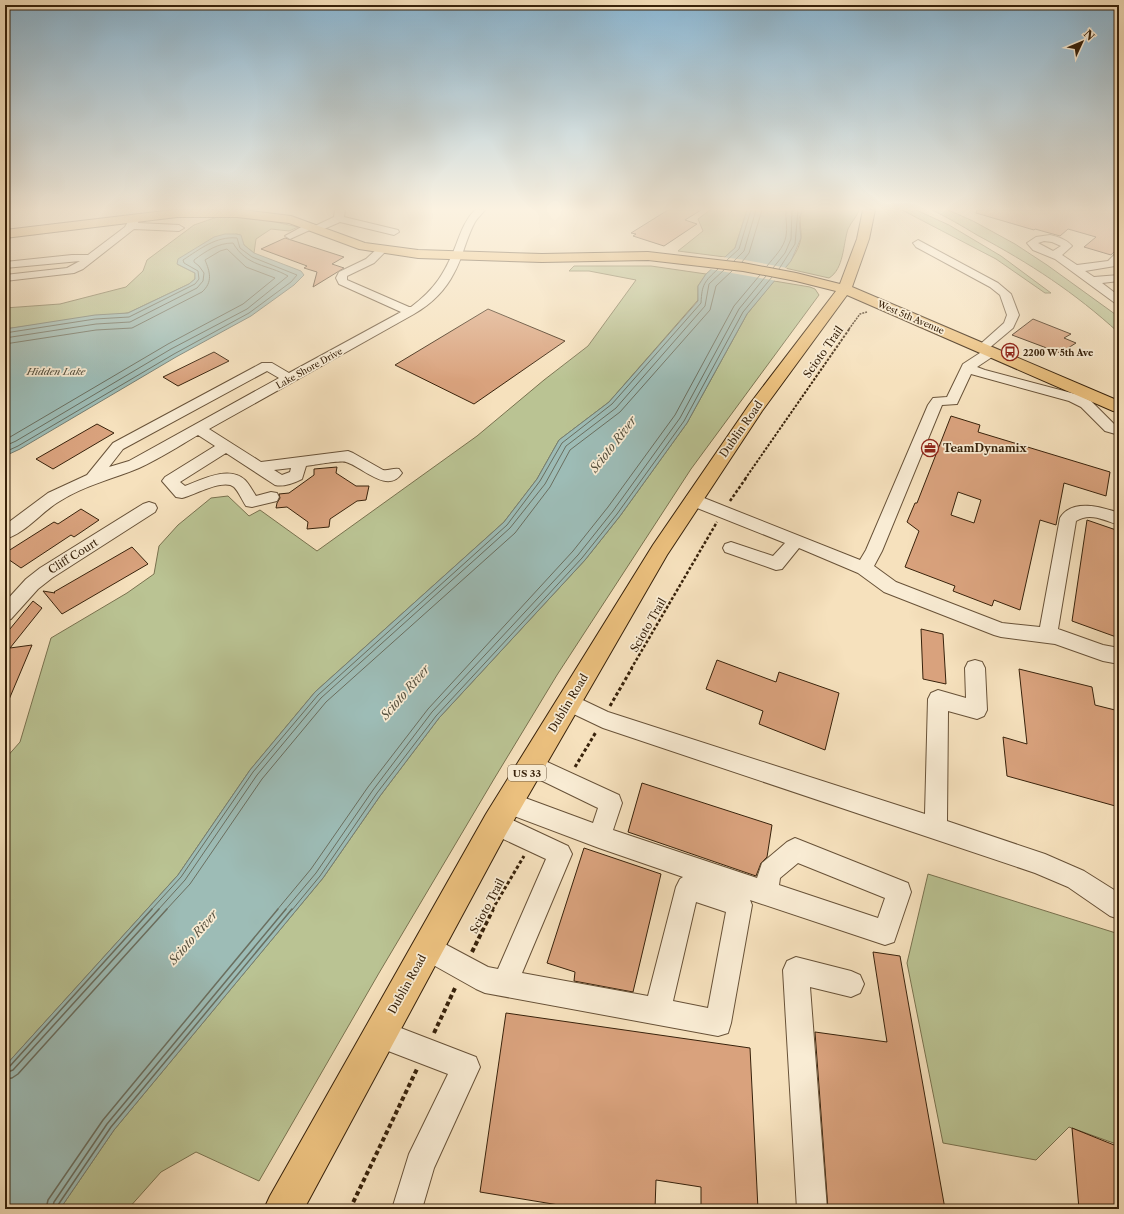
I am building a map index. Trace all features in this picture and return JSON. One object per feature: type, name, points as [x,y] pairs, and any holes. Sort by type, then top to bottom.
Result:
[{"type":"main road","name":"West 5th Avenue","points":[[738,267],[845,289],[1119,406]]},
{"type":"main road","name":"Dublin Road","points":[[283,1209],[503,813],[568,702],[660,550],[773,384],[845,289],[853,267]]},
{"type":"street","points":[[5,278],[58,273],[70,271],[78,267]]},
{"type":"street","points":[[358,267],[343,274],[341,278],[343,282],[410,312]]},
{"type":"street","name":"Lake Shore Drive","points":[[5,533],[33,514],[68,498],[93,478],[134,464],[410,312],[425,302],[441,287],[452,267]]},
{"type":"street","points":[[864,568],[874,550],[935,405],[938,401],[952,401],[968,367],[1009,325],[1013,316],[1005,294],[991,283],[961,267]]},
{"type":"street","points":[[1071,267],[1116,297]]},
{"type":"street","points":[[1075,269],[1092,267]]},
{"type":"street","points":[[1092,281],[1119,278]]},
{"type":"street","points":[[93,478],[118,446],[267,366],[290,378]]},
{"type":"street","points":[[968,367],[980,373],[1074,398],[1086,404],[1110,428],[1119,431]]},
{"type":"street","points":[[173,416],[226,446],[280,481],[289,479],[297,474],[299,462],[348,456],[378,474],[387,476],[394,473]]},
{"type":"street","points":[[226,446],[170,481],[182,493],[217,480],[230,479],[238,482],[252,502],[271,497]]},
{"type":"street","points":[[693,500],[797,540],[864,568],[890,587],[1001,630],[1056,636],[1103,653],[1119,656]]},
{"type":"street","name":"Cliff Court","points":[[5,614],[32,584],[46,573],[148,508]]},
{"type":"street","points":[[1048,636],[1068,518],[1077,512],[1088,510],[1119,519]]},
{"type":"street","points":[[731,548],[776,564],[797,540]]},
{"type":"street","points":[[936,828],[938,699],[976,710],[975,668]]},
{"type":"street","points":[[568,702],[603,719],[1037,862],[1076,879],[1119,907]]},
{"type":"street","points":[[532,765],[611,803],[599,837]]},
{"type":"street","points":[[503,813],[599,837],[765,893],[885,933],[899,892],[795,850],[770,871],[765,893]]},
{"type":"street","points":[[503,813],[532,841],[560,854],[505,983]]},
{"type":"street","points":[[428,948],[485,980],[718,1024],[740,905],[688,886],[657,1012]]},
{"type":"street","points":[[812,1209],[796,970],[851,984]]},
{"type":"street","points":[[380,1034],[466,1067],[420,1165],[407,1209]]},
{"type":"path","name":"Scioto Trail","points":[[566,782],[736,489],[860,314],[869,312]]},
{"type":"path","name":"Scioto Trail","points":[[350,1209],[492,910],[532,841]]},
{"type":"green space","points":[[145,267],[182,267],[195,273],[195,279],[189,284],[128,313],[5,329],[5,308],[60,304],[126,287],[143,271]]},
{"type":"green space","points":[[573,267],[655,267],[706,274],[698,286],[698,300],[609,402],[559,440],[537,479],[504,522],[315,692],[250,770],[178,875],[5,1066],[5,759],[20,742],[51,638],[127,593],[154,574],[159,546],[178,525],[211,498],[228,496],[249,516],[260,510],[317,551],[477,436],[544,380],[588,346],[636,280],[589,271],[569,271]]},
{"type":"green space","points":[[786,267],[839,267],[834,274],[829,278],[785,268]]},
{"type":"green space","points":[[1007,267],[1015,267],[1051,293],[1045,293]]},
{"type":"green space","points":[[1032,267],[1049,267],[1119,317],[1119,333],[1085,304]]},
{"type":"green space","points":[[774,281],[810,287],[815,289],[819,295],[691,469],[557,675],[379,973],[259,1181],[196,1152],[161,1172],[128,1209],[60,1209],[114,1130],[323,878],[380,796],[439,718],[585,560],[620,516],[687,423],[747,314]]},
{"type":"green space","points":[[928,874],[1119,934],[1119,1145],[1069,1127],[1036,1160],[943,1143],[907,963]]},
{"type":"water","name":"Hidden Lake","points":[[182,267],[290,267],[301,271],[304,275],[294,285],[251,316],[176,357],[20,449],[5,456],[5,329],[95,315],[128,313],[189,284],[195,279],[195,273]]},
{"type":"water","name":"Scioto River","points":[[714,267],[786,267],[747,314],[687,423],[620,516],[585,560],[439,718],[380,796],[323,878],[114,1130],[60,1209],[5,1209],[5,1066],[178,875],[250,770],[315,692],[504,522],[537,479],[559,440],[609,402],[698,301],[698,286],[706,274]]},
{"type":"pier","points":[[712,267],[780,267],[787,268],[777,281],[709,269]]},
{"type":"building","points":[[306,267],[340,267],[344,268],[313,287],[317,272],[304,268]]},
{"type":"building","points":[[488,309],[565,341],[474,404],[395,365]]},
{"type":"building","points":[[1033,319],[1071,334],[1064,338],[1076,343],[1060,353],[1012,335]]},
{"type":"building","points":[[214,352],[229,361],[178,386],[163,377]]},
{"type":"building","points":[[951,416],[980,425],[978,432],[1110,472],[1106,496],[1064,483],[1056,525],[1040,520],[1020,610],[994,600],[992,606],[953,591],[955,586],[905,567],[919,531],[907,522],[915,503],[917,503]],"holes":[[[958,492],[981,500],[974,523],[951,515]]]},
{"type":"building","points":[[97,424],[114,433],[53,469],[36,459]]},
{"type":"building","points":[[337,467],[336,473],[356,486],[369,486],[366,500],[357,501],[330,519],[329,527],[307,529],[308,522],[287,507],[276,508],[280,498],[279,494],[289,493],[314,475],[314,469]]},
{"type":"building","points":[[81,509],[99,520],[74,537],[71,535],[21,568],[5,557],[5,553],[54,522],[58,524]]},
{"type":"building","points":[[1087,520],[1119,531],[1119,638],[1072,621]]},
{"type":"building","points":[[132,547],[148,564],[62,614],[43,591],[55,593],[54,592]]},
{"type":"building","points":[[33,601],[42,608],[10,648],[32,645],[5,709],[5,635]]},
{"type":"building","points":[[921,629],[943,634],[946,684],[923,679]]},
{"type":"building","points":[[717,660],[776,682],[779,672],[839,693],[825,750],[759,724],[763,711],[706,689]]},
{"type":"building","points":[[1019,669],[1092,687],[1095,705],[1115,710],[1119,727],[1119,807],[1007,776],[1003,737],[1027,744]]},
{"type":"building","points":[[642,783],[772,825],[767,857],[761,863],[756,876],[628,832]]},
{"type":"building","points":[[584,848],[661,874],[633,992],[574,981],[575,972],[547,963]]},
{"type":"building","points":[[873,952],[900,956],[945,1209],[828,1209],[815,1032],[887,1042]]},
{"type":"building","points":[[506,1013],[750,1048],[758,1209],[701,1209],[701,1187],[656,1180],[655,1209],[583,1209],[480,1192]]},
{"type":"building","points":[[1072,1128],[1119,1147],[1119,1209],[1079,1209]]},
{"type":"place","name":"2200 W 5th Ave","points":[[1010,352]]},
{"type":"place","name":"TeamDynamix","points":[[930,448]]}]
